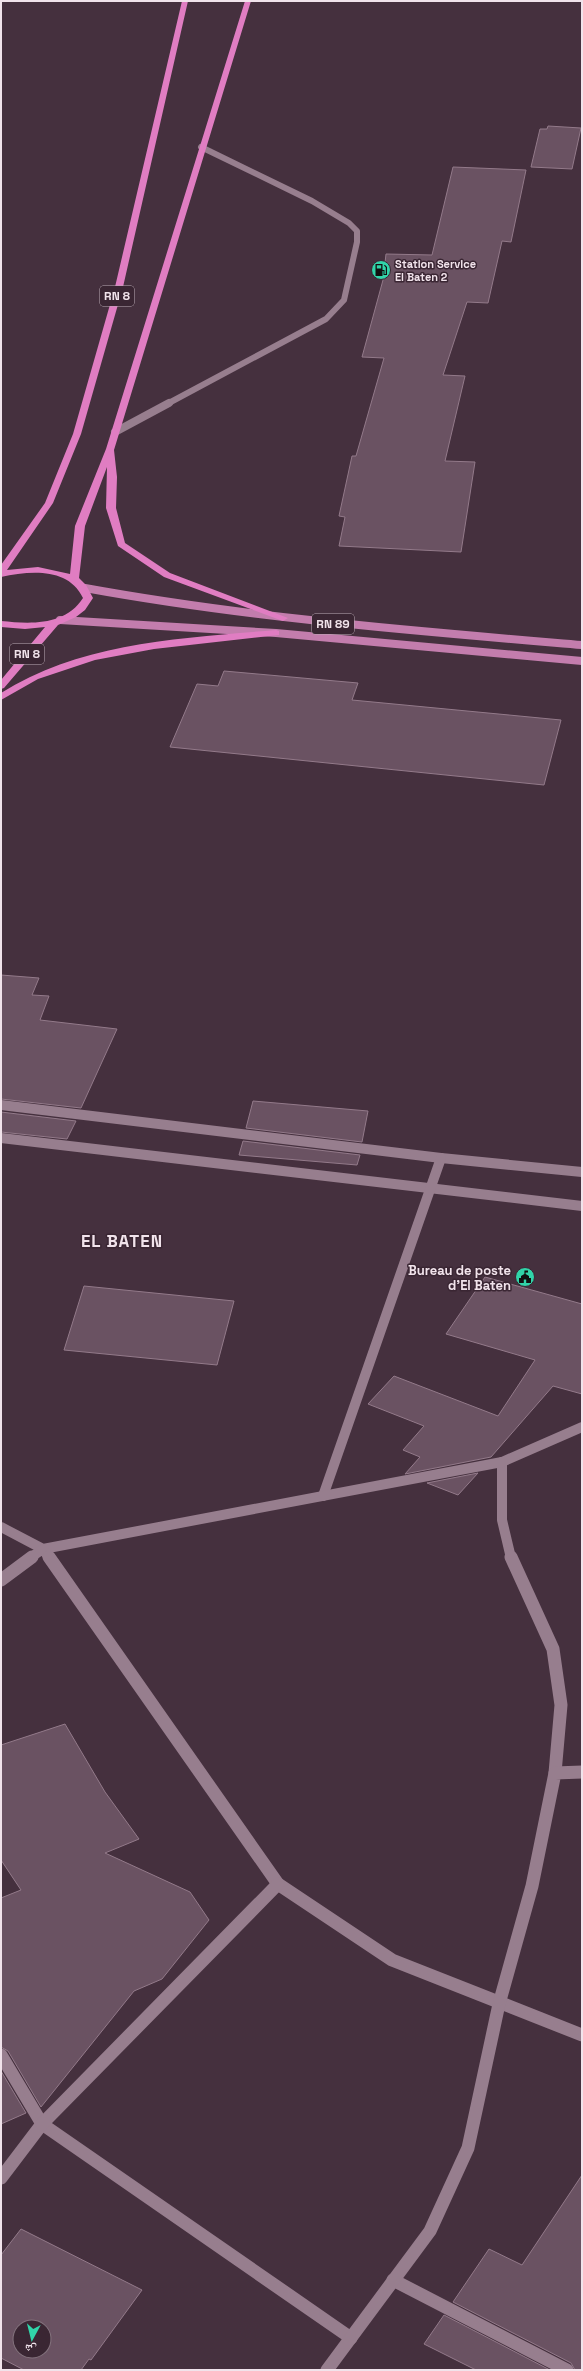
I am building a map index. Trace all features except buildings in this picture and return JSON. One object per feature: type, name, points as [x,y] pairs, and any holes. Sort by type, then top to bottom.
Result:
[{"type":"highway","name":"RN 8","points":[[1,573],[49,503],[78,434],[119,287],[185,1]]},
{"type":"highway","name":"RN 8","points":[[74,579],[80,526],[110,449],[201,147],[247,3]]},
{"type":"highway","points":[[110,449],[113,477],[111,508],[121,544],[167,575],[283,618]]},
{"type":"highway","points":[[1,573],[38,570],[74,579],[86,588],[88,598],[83,608],[71,617],[57,622],[35,626],[1,624]]},
{"type":"highway","name":"RN 8","points":[[1,686],[57,622]]},
{"type":"highway","points":[[1,696],[35,677],[82,662],[137,649],[189,641],[276,633]]},
{"type":"main road","name":"RN 89","points":[[86,588],[170,604],[283,618],[582,645]]},
{"type":"main road","points":[[57,622],[144,624],[276,633],[582,662]]},
{"type":"street","points":[[115,432],[326,319],[344,300],[357,242],[357,231],[349,223],[312,201],[201,147]]},
{"type":"street","points":[[1,1105],[441,1158],[582,1172]]},
{"type":"street","points":[[1,1138],[582,1206]]},
{"type":"street","points":[[323,1496],[441,1158]]},
{"type":"street","points":[[1,1580],[43,1549],[502,1462],[582,1427]]},
{"type":"street","points":[[327,2370],[430,2231],[468,2148],[499,2004],[532,1886],[555,1773],[561,1705],[553,1649],[510,1555],[502,1520],[502,1462]]},
{"type":"street","points":[[1,1527],[43,1549],[278,1884],[392,1960],[499,2004],[582,2035]]},
{"type":"street","points":[[555,1773],[582,1772]]},
{"type":"street","points":[[1,2178],[42,2124],[278,1884]]},
{"type":"street","points":[[1,2055],[42,2124],[351,2338]]},
{"type":"street","points":[[393,2280],[567,2370]]},
{"type":"place","name":"Station Service El Baten 2","points":[[381,270]]},
{"type":"place","name":"Bureau de poste d'El Baten","points":[[525,1277]]},
{"type":"district","name":"EL BATEN","points":[[122,1241]]}]
